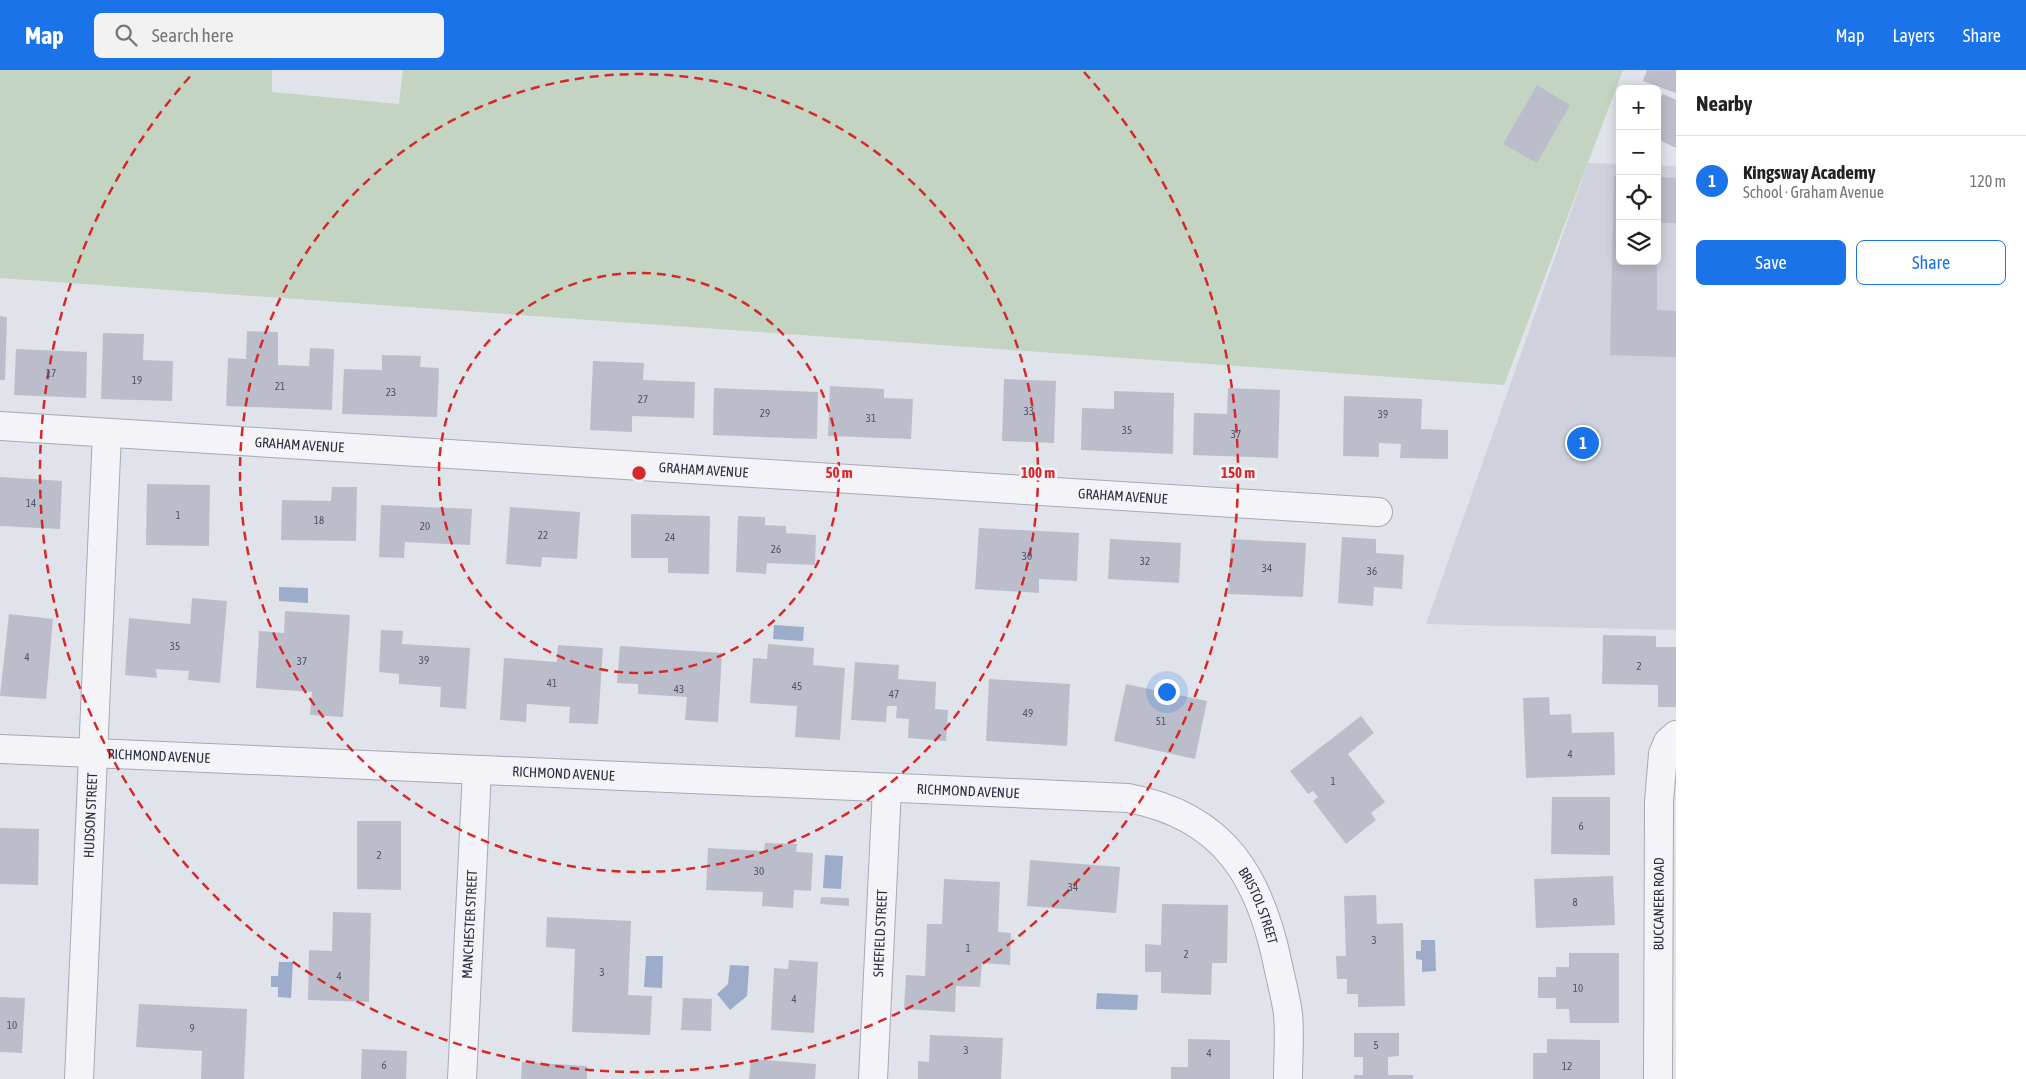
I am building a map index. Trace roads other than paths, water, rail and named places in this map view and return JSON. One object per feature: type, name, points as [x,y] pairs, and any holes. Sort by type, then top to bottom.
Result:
[{"type":"street","name":"GRAHAM AVENUE","points":[[0,426],[1378,512]]},
{"type":"street","name":"HUDSON STREET","points":[[79,1079],[107,433]]},
{"type":"street","name":"BUCCANEER ROAD","points":[[1658,1079],[1667,962],[1661,769],[1663,754],[1668,742],[1676,735]]},
{"type":"street","name":"RICHMOND AVENUE","points":[[0,749],[1128,798]]},
{"type":"street","name":"MANCHESTER STREET","points":[[462,1079],[477,770]]},
{"type":"street","name":"SHEFIELD STREET","points":[[873,1079],[887,788]]},
{"type":"street","name":"BRISTOL STREET","points":[[1128,798],[1168,808],[1209,832],[1227,848],[1242,867],[1256,890],[1266,916],[1274,946],[1288,1015],[1288,1079]]},
{"type":"water","points":[[279,587],[308,588],[308,603],[279,601]]},
{"type":"water","points":[[774,625],[804,627],[803,641],[773,639]]},
{"type":"water","points":[[825,855],[843,856],[841,889],[823,888]]},
{"type":"water","points":[[1421,940],[1435,940],[1436,971],[1422,972],[1422,960],[1416,959],[1416,951],[1421,951]]},
{"type":"water","points":[[646,956],[663,956],[662,988],[644,987]]},
{"type":"water","points":[[279,962],[293,962],[291,998],[278,997],[278,987],[271,987],[271,976],[278,976]]},
{"type":"water","points":[[730,965],[749,966],[747,996],[730,1010],[717,994],[728,984]]},
{"type":"water","points":[[1097,993],[1138,995],[1137,1010],[1096,1009]]},
{"type":"place","name":"Kingsway Academy","points":[[1583,443]]}]
